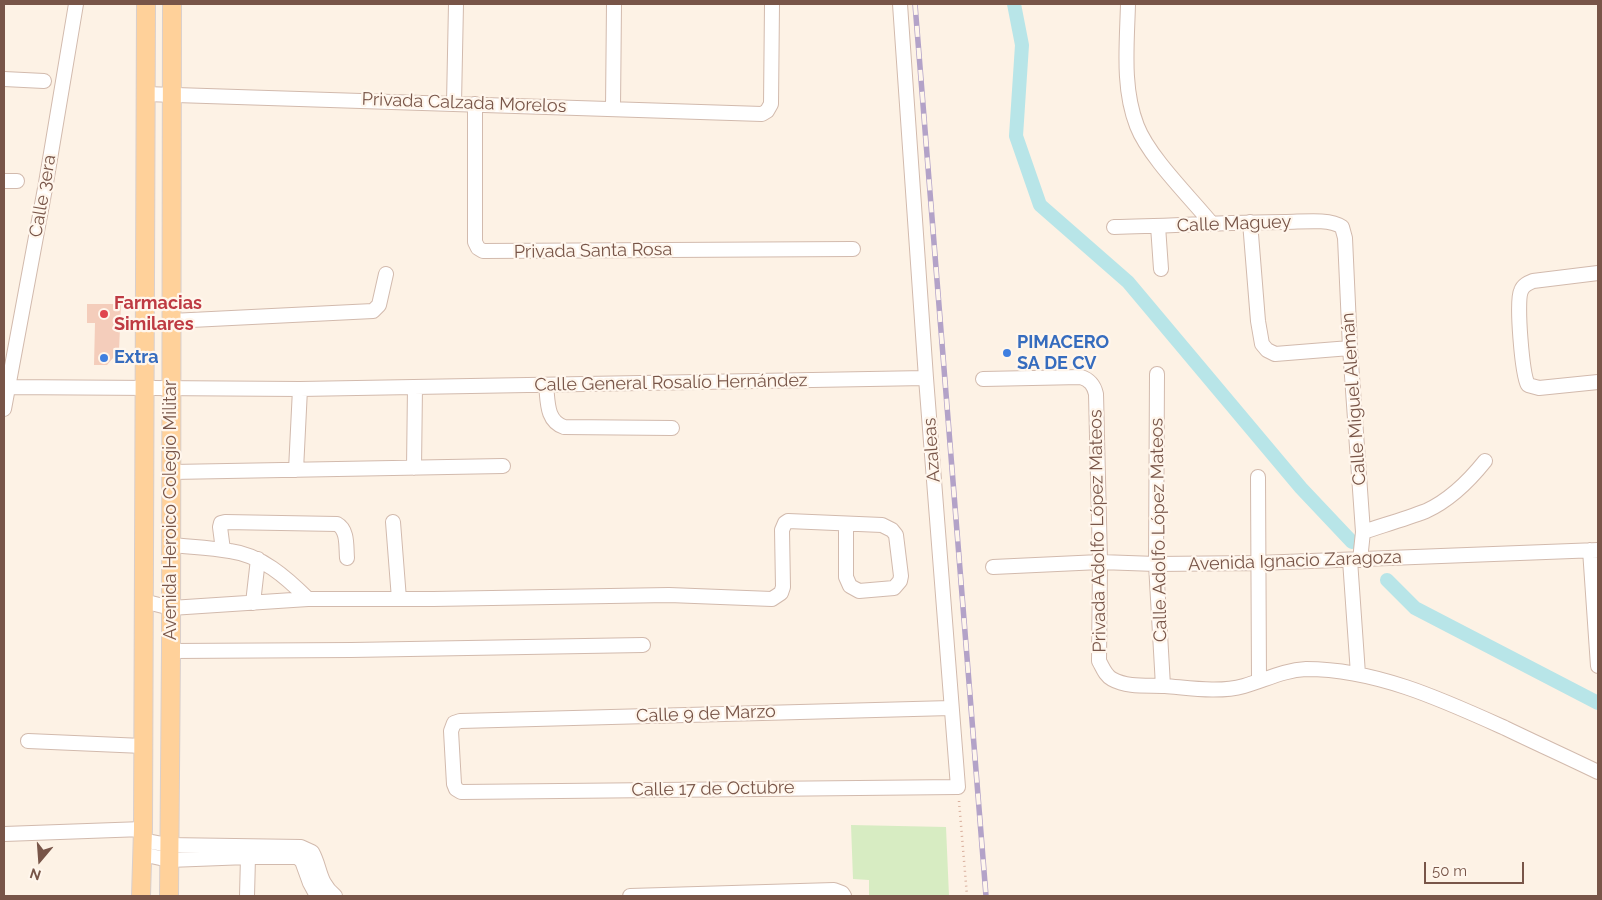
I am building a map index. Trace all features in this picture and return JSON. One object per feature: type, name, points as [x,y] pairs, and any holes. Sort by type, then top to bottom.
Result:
[{"type":"main road","name":"Avenida Heroico Colegio Militar","points":[[141,896],[146,4]]},
{"type":"main road","name":"Avenida Heroico Colegio Militar","points":[[168,896],[172,545],[172,4]]},
{"type":"street","name":"Calle 3era","points":[[4,409],[6,387],[46,183],[76,4]]},
{"type":"street","points":[[454,103],[456,4]]},
{"type":"street","points":[[613,108],[614,4]]},
{"type":"street","name":"Privada Calzada Morelos","points":[[145,94],[762,114],[770,108],[771,98],[772,4]]},
{"type":"street","name":"Azaleas","points":[[900,4],[926,378],[958,787]]},
{"type":"street","points":[[1128,4],[1127,67],[1129,91],[1137,127],[1143,140],[1156,158],[1212,224]]},
{"type":"street","points":[[4,79],[44,81]]},
{"type":"street","name":"Privada Santa Rosa","points":[[475,104],[475,242],[478,248],[483,251],[853,249]]},
{"type":"street","points":[[1250,222],[1258,321],[1262,344],[1267,350],[1275,354],[1350,348]]},
{"type":"street","name":"Calle Maguey","points":[[1114,227],[1250,222],[1330,222],[1342,227],[1345,238]]},
{"type":"street","points":[[1158,226],[1161,270]]},
{"type":"street","name":"Calle Miguel Alemán","points":[[1345,238],[1350,348],[1363,532],[1355,560],[1358,674]]},
{"type":"street","points":[[1598,272],[1532,280],[1521,290],[1518,303],[1525,374],[1528,385],[1539,388],[1598,382]]},
{"type":"street","points":[[171,321],[372,311],[379,305],[386,274]]},
{"type":"street","name":"Calle Adolfo López Mateos","points":[[1157,374],[1156,564],[1163,686]]},
{"type":"street","name":"Privada Adolfo López Mateos","points":[[983,379],[1081,377],[1090,381],[1096,394],[1100,562],[1099,661],[1105,674],[1122,684],[1218,689],[1243,686],[1281,672],[1305,669],[1343,671],[1376,678],[1463,709],[1598,772]]},
{"type":"street","name":"Calle General Rosalío Hernández","points":[[6,387],[300,389],[926,378]]},
{"type":"street","points":[[546,385],[551,417],[554,423],[564,427],[672,428]]},
{"type":"street","points":[[414,468],[415,387]]},
{"type":"street","points":[[296,470],[300,389]]},
{"type":"street","points":[[1363,532],[1427,510],[1454,493],[1471,478],[1485,461]]},
{"type":"street","points":[[172,472],[503,466]]},
{"type":"street","points":[[1258,477],[1259,680]]},
{"type":"street","points":[[143,601],[171,608],[308,599],[669,595],[772,599],[781,593],[782,530],[788,521],[882,525],[892,530],[896,535],[901,576],[900,581],[894,588],[859,591],[850,586],[846,577],[846,524]]},
{"type":"street","points":[[222,550],[220,527],[225,522],[337,524],[344,531],[347,558]]},
{"type":"street","points":[[393,522],[399,599]]},
{"type":"street","points":[[172,545],[232,551],[258,559],[286,578],[308,599]]},
{"type":"street","points":[[1594,550],[1598,666]]},
{"type":"street","name":"Avenida Ignacio Zaragoza","points":[[993,567],[1100,562],[1156,564],[1258,563],[1594,550]]},
{"type":"street","points":[[254,603],[258,559]]},
{"type":"street","points":[[171,651],[361,650],[643,644]]},
{"type":"street","name":"Calle 9 de Marzo","points":[[468,792],[461,792],[456,789],[454,784],[451,731],[454,723],[460,721],[951,708]]},
{"type":"street","points":[[28,741],[143,746]]},
{"type":"street","name":"Calle 17 de Octubre","points":[[468,792],[958,787]]},
{"type":"street","points":[[4,834],[142,841],[168,852],[248,857],[289,856],[300,859],[317,896]]},
{"type":"street","points":[[168,852],[301,847],[312,852],[319,874],[326,888],[333,896]]},
{"type":"street","points":[[247,896],[248,857]]},
{"type":"street","points":[[630,896],[834,890],[842,893],[844,896]]},
{"type":"path","points":[[958,787],[967,896]]},
{"type":"green space","points":[[851,825],[946,827],[949,896],[869,896],[869,880],[853,879]]},
{"type":"building","points":[[87,304],[121,304],[119,351],[107,365],[94,365],[95,323],[87,323]]},
{"type":"waterway","points":[[1014,4],[1022,45],[1016,136],[1040,205],[1128,282],[1301,488],[1352,542]]},
{"type":"waterway","points":[[1387,580],[1415,608],[1598,703]]},
{"type":"railway","points":[[915,4],[986,896]]},
{"type":"place","name":"Farmacias Similares","points":[[104,314]]},
{"type":"place","name":"PIMACERO SA DE CV","points":[[1007,353]]},
{"type":"place","name":"Extra","points":[[104,358]]}]
